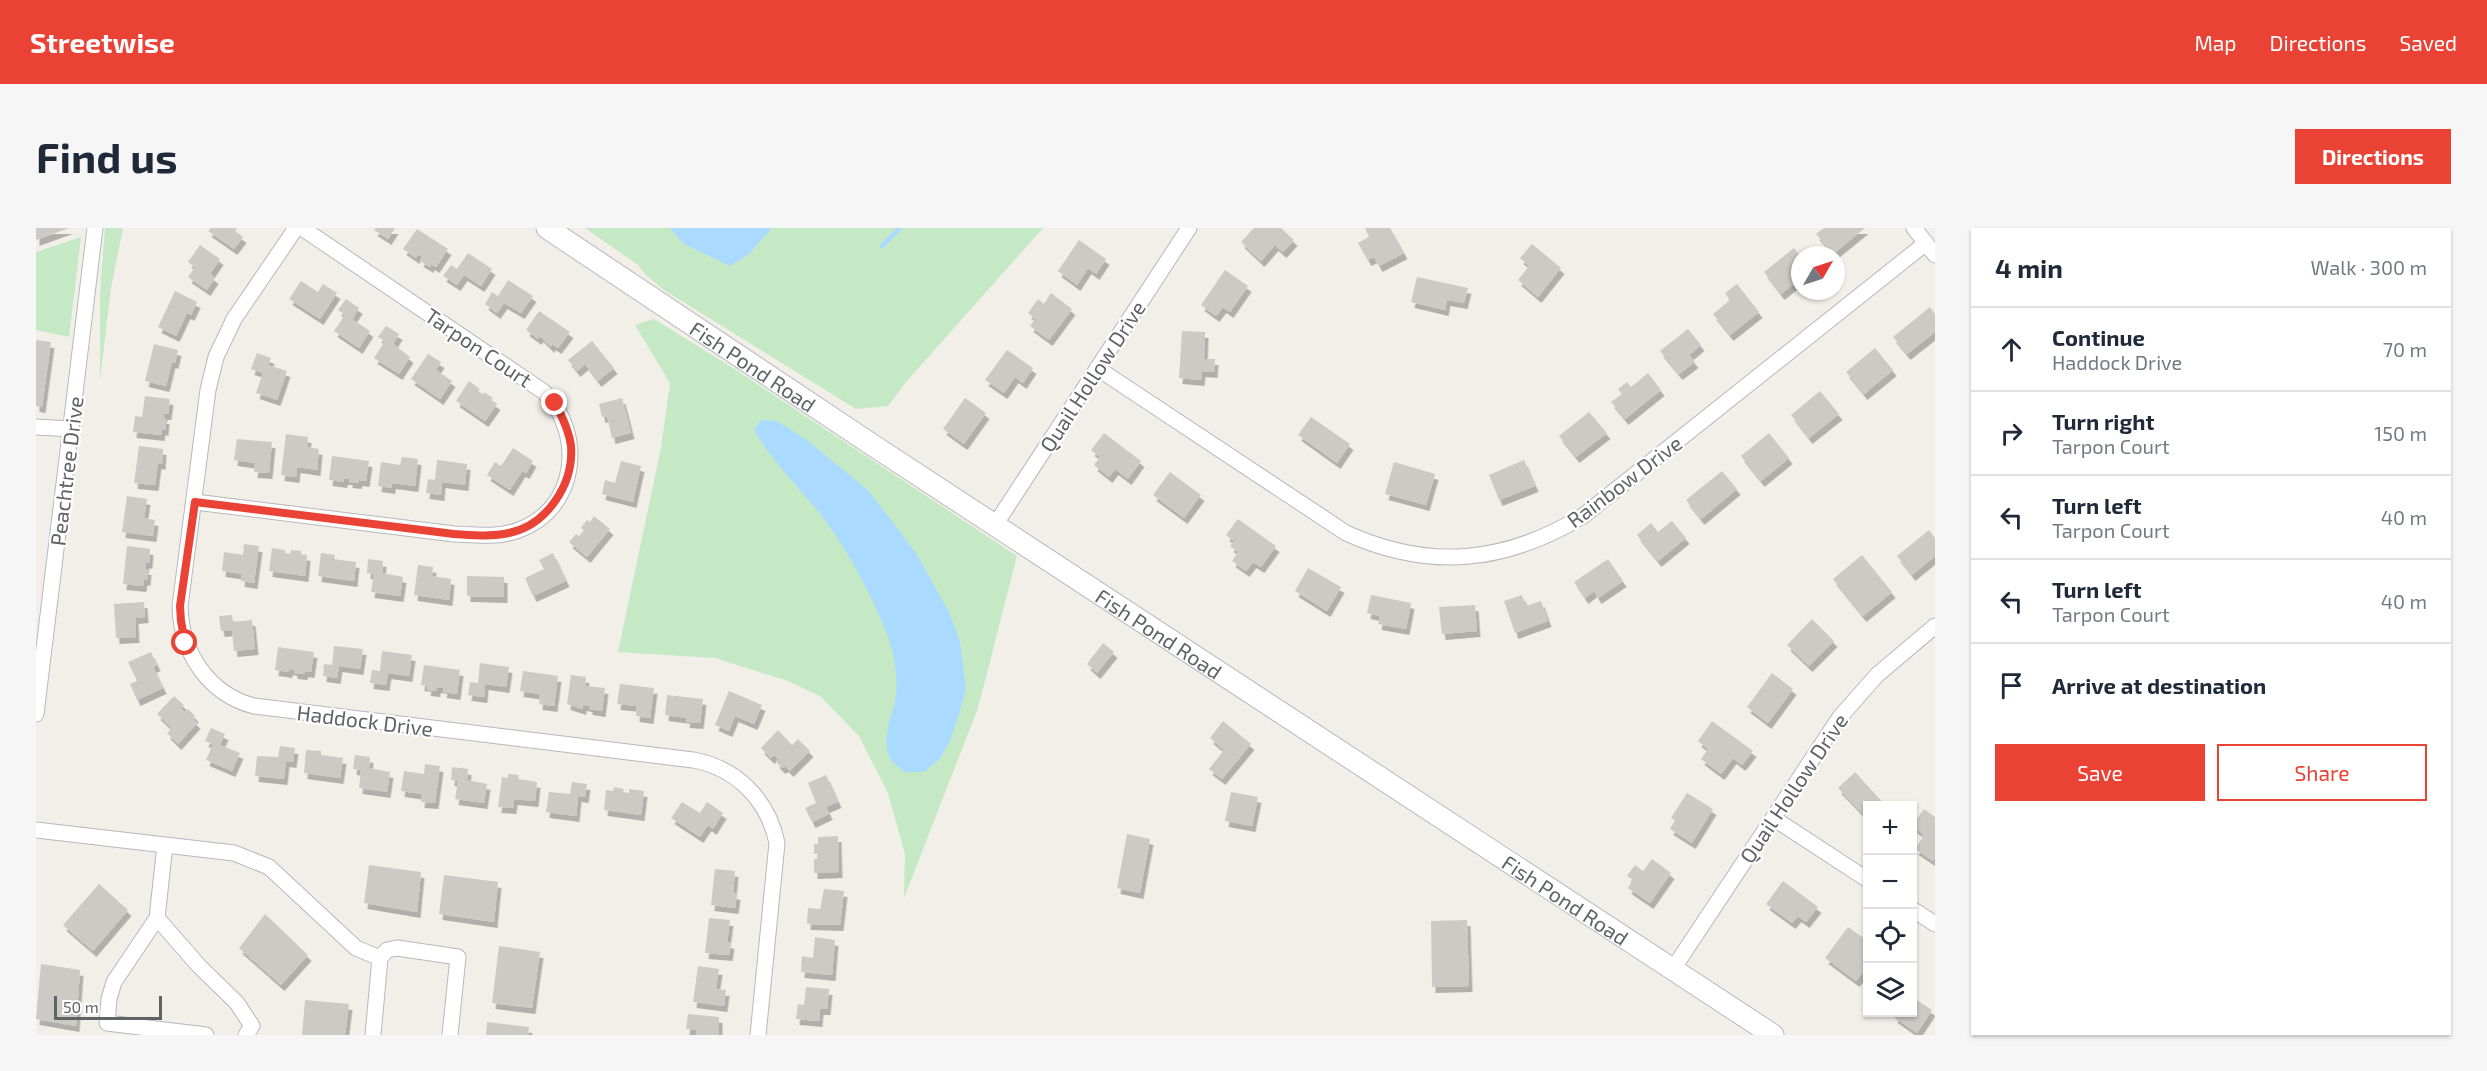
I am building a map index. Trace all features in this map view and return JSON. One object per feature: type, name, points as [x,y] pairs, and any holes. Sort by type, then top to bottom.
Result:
[{"type":"street","name":"Peachtree Drive","points":[[36,714],[37,677],[72,429],[95,228]]},
{"type":"street","name":"Haddock Drive","points":[[296,228],[234,319],[216,357],[208,390],[182,591],[185,643],[200,668],[212,682],[234,699],[276,709],[693,760],[715,765],[735,776],[748,788],[767,813],[777,843],[758,1035]]},
{"type":"street","name":"Tarpon Court","points":[[195,502],[454,534],[495,535],[521,530],[543,516],[560,494],[567,479],[571,463],[568,431],[555,403],[544,392],[302,228]]},
{"type":"street","name":"Fish Pond Road","points":[[547,228],[1773,1035]]},
{"type":"street","name":"Quail Hollow Drive","points":[[995,525],[1189,228]]},
{"type":"street","points":[[1914,228],[1931,249]]},
{"type":"street","name":"Rainbow Drive","points":[[1097,368],[1346,533],[1364,541],[1403,552],[1445,557],[1481,555],[1535,541],[1583,516],[1931,249]]},
{"type":"street","points":[[36,427],[72,429]]},
{"type":"street","name":"Quail Hollow Drive","points":[[1673,969],[1840,717],[1877,675],[1935,626]]},
{"type":"street","points":[[1773,818],[1863,877]]},
{"type":"street","points":[[36,830],[234,853],[269,867],[356,948],[380,958]]},
{"type":"street","points":[[165,845],[158,918],[114,982],[109,999],[108,1023],[206,1035]]},
{"type":"street","points":[[1917,912],[1935,924]]},
{"type":"street","points":[[158,918],[199,966],[237,1003],[252,1026],[246,1035]]},
{"type":"street","points":[[373,1035],[380,958],[387,950],[397,948],[458,957],[450,1035]]},
{"type":"green space","points":[[105,228],[123,228],[111,288],[100,380],[100,294]]},
{"type":"green space","points":[[585,228],[1043,228],[906,382],[888,406],[856,409],[664,290],[638,265]]},
{"type":"green space","points":[[81,237],[69,337],[36,330],[36,252]]},
{"type":"green space","points":[[654,319],[733,368],[1017,556],[978,708],[904,898],[905,854],[888,793],[859,736],[820,696],[788,681],[715,658],[618,652],[661,448],[670,383],[635,325]]},
{"type":"water","points":[[670,228],[772,228],[749,254],[730,266],[684,244]]},
{"type":"water","points":[[761,420],[777,421],[808,441],[868,490],[916,553],[950,614],[960,642],[966,689],[950,741],[940,759],[924,772],[904,772],[889,756],[886,741],[895,701],[896,673],[889,640],[877,610],[861,577],[833,531],[770,454],[754,430]]},
{"type":"building","points":[[36,228],[69,228],[36,240]]},
{"type":"building","points":[[211,228],[237,228],[235,231],[243,237],[234,249],[208,231]]},
{"type":"building","points":[[376,228],[395,228],[388,239],[374,230]]},
{"type":"building","points":[[1254,228],[1281,228],[1294,240],[1283,252],[1275,245],[1261,261],[1241,242]]},
{"type":"building","points":[[1365,228],[1390,228],[1404,253],[1379,266],[1374,257],[1368,260],[1358,243],[1369,237]]},
{"type":"building","points":[[1824,228],[1865,228],[1843,246],[1826,246],[1816,234]]},
{"type":"building","points":[[417,229],[448,249],[436,267],[431,264],[430,267],[420,261],[422,257],[418,254],[416,258],[403,249]]},
{"type":"building","points":[[1079,240],[1106,259],[1096,274],[1088,268],[1077,285],[1058,271]]},
{"type":"building","points":[[1532,244],[1561,268],[1538,297],[1518,280],[1529,266],[1520,258]]},
{"type":"building","points":[[200,245],[220,259],[210,274],[215,278],[207,290],[188,277],[195,267],[188,262]]},
{"type":"building","points":[[1791,250],[1791,286],[1781,294],[1764,272]]},
{"type":"building","points":[[468,253],[492,269],[481,286],[464,275],[457,285],[443,276],[451,265],[457,269]]},
{"type":"building","points":[[1225,270],[1248,286],[1230,312],[1223,307],[1216,316],[1201,305]]},
{"type":"building","points":[[1417,277],[1468,288],[1464,303],[1447,300],[1445,310],[1411,302]]},
{"type":"building","points":[[508,280],[533,296],[521,313],[504,303],[497,313],[485,304],[492,292],[498,296]]},
{"type":"building","points":[[301,281],[318,292],[323,284],[337,293],[320,319],[289,299]]},
{"type":"building","points":[[1737,284],[1759,312],[1730,335],[1713,314],[1730,300],[1725,293]]},
{"type":"building","points":[[175,291],[197,302],[191,315],[187,313],[176,336],[158,327]]},
{"type":"building","points":[[1051,293],[1072,309],[1049,340],[1030,326],[1035,319],[1028,313],[1038,299],[1044,304]]},
{"type":"building","points":[[346,299],[359,308],[352,319],[370,331],[359,348],[334,331],[345,315],[338,310]]},
{"type":"building","points":[[1930,307],[1935,314],[1935,332],[1907,354],[1893,337]]},
{"type":"building","points":[[539,311],[570,332],[558,348],[552,344],[551,347],[540,336],[538,339],[526,330]]},
{"type":"building","points":[[386,326],[399,334],[393,344],[410,357],[399,374],[374,358],[385,341],[378,337]]},
{"type":"building","points":[[1688,329],[1701,345],[1689,355],[1695,362],[1679,374],[1660,351]]},
{"type":"building","points":[[1182,331],[1205,332],[1204,359],[1215,359],[1214,372],[1202,371],[1201,380],[1179,378]]},
{"type":"building","points":[[36,340],[51,342],[42,407],[36,406]]},
{"type":"building","points":[[592,341],[614,368],[598,381],[585,364],[577,371],[568,360]]},
{"type":"building","points":[[154,344],[178,350],[175,363],[172,362],[166,386],[145,381]]},
{"type":"building","points":[[1875,348],[1893,370],[1864,394],[1846,372]]},
{"type":"building","points":[[1007,350],[1033,368],[1023,383],[1015,377],[1004,393],[985,380]]},
{"type":"building","points":[[257,353],[271,358],[268,365],[287,371],[277,400],[256,393],[263,373],[251,369]]},
{"type":"building","points":[[428,354],[441,362],[436,370],[452,381],[440,399],[411,379]]},
{"type":"building","points":[[1648,373],[1661,390],[1625,419],[1611,402],[1622,394],[1618,389],[1627,382],[1631,387]]},
{"type":"building","points":[[469,381],[480,389],[478,391],[483,395],[484,392],[493,398],[491,400],[497,404],[485,421],[456,401]]},
{"type":"building","points":[[1820,391],[1839,414],[1809,438],[1791,415]]},
{"type":"building","points":[[145,396],[170,399],[168,414],[164,414],[163,418],[166,418],[165,430],[162,429],[161,435],[133,432],[135,416],[142,417]]},
{"type":"building","points":[[622,398],[631,433],[612,438],[607,416],[602,417],[599,404]]},
{"type":"building","points":[[965,398],[986,413],[964,444],[943,429]]},
{"type":"building","points":[[1589,412],[1607,433],[1576,457],[1559,436]]},
{"type":"building","points":[[1311,417],[1350,444],[1337,463],[1298,435]]},
{"type":"building","points":[[1104,433],[1141,461],[1128,479],[1115,469],[1109,477],[1094,465],[1100,457],[1091,450]]},
{"type":"building","points":[[1769,433],[1789,458],[1761,481],[1741,456]]},
{"type":"building","points":[[286,434],[308,437],[307,447],[319,449],[317,470],[297,467],[296,477],[281,475]]},
{"type":"building","points":[[237,439],[272,442],[269,473],[254,472],[255,463],[234,460]]},
{"type":"building","points":[[139,446],[163,449],[162,464],[158,463],[155,485],[134,483]]},
{"type":"building","points":[[513,448],[533,461],[526,473],[522,471],[510,490],[487,475],[495,462],[501,466]]},
{"type":"building","points":[[332,456],[369,461],[366,481],[359,480],[358,483],[349,482],[349,479],[344,479],[344,482],[329,480]]},
{"type":"building","points":[[402,457],[418,459],[415,486],[392,483],[392,488],[378,486],[381,462],[400,465]]},
{"type":"building","points":[[437,460],[467,464],[465,485],[442,482],[441,495],[426,493],[428,479],[435,480]]},
{"type":"building","points":[[1524,460],[1535,486],[1499,500],[1489,475]]},
{"type":"building","points":[[621,461],[641,466],[633,502],[602,494],[605,480],[615,483]]},
{"type":"building","points":[[1394,462],[1435,474],[1426,505],[1385,494]]},
{"type":"building","points":[[1722,471],[1737,489],[1701,519],[1686,500]]},
{"type":"building","points":[[1170,472],[1201,495],[1184,518],[1153,495]]},
{"type":"building","points":[[127,496],[147,499],[144,518],[155,520],[153,536],[122,532]]},
{"type":"building","points":[[594,516],[610,529],[587,557],[569,542],[576,534],[579,536],[587,520],[590,522]]},
{"type":"building","points":[[1238,519],[1276,546],[1261,567],[1253,562],[1246,571],[1232,561],[1238,552],[1230,546],[1234,541],[1226,535]]},
{"type":"building","points":[[1672,521],[1686,538],[1658,561],[1637,535],[1651,523],[1658,532]]},
{"type":"building","points":[[1929,530],[1935,538],[1935,556],[1912,575],[1897,556]]},
{"type":"building","points":[[244,544],[259,546],[254,583],[241,581],[242,574],[222,571],[224,552],[243,555]]},
{"type":"building","points":[[127,546],[150,549],[149,563],[146,562],[145,569],[148,569],[147,580],[144,579],[143,586],[123,584]]},
{"type":"building","points":[[272,548],[285,550],[285,553],[290,554],[291,550],[301,551],[301,554],[307,555],[305,576],[269,571]]},
{"type":"building","points":[[321,553],[335,555],[334,559],[356,562],[354,581],[318,576]]},
{"type":"building","points":[[553,553],[566,581],[533,596],[525,578],[544,569],[539,560]]},
{"type":"building","points":[[1862,555],[1892,592],[1863,616],[1833,579]]},
{"type":"building","points":[[368,559],[383,561],[382,573],[403,577],[400,596],[371,592],[374,574],[367,573]]},
{"type":"building","points":[[1608,559],[1623,581],[1598,598],[1594,591],[1585,598],[1574,582]]},
{"type":"building","points":[[418,565],[433,567],[432,576],[451,579],[449,600],[414,595]]},
{"type":"building","points":[[1308,568],[1341,587],[1327,611],[1295,591]]},
{"type":"building","points":[[467,576],[504,577],[504,597],[467,596]]},
{"type":"building","points":[[1371,595],[1411,603],[1406,629],[1378,624],[1380,616],[1367,613]]},
{"type":"building","points":[[1522,595],[1526,606],[1541,601],[1548,621],[1515,633],[1504,601]]},
{"type":"building","points":[[144,602],[145,617],[135,618],[136,637],[116,638],[114,604]]},
{"type":"building","points":[[1475,605],[1477,631],[1442,634],[1439,607]]},
{"type":"building","points":[[232,615],[233,622],[252,620],[255,649],[234,651],[232,630],[221,631],[219,616]]},
{"type":"building","points":[[1812,619],[1834,641],[1809,666],[1787,645]]},
{"type":"building","points":[[1103,643],[1114,652],[1097,673],[1087,664]]},
{"type":"building","points":[[334,646],[363,649],[360,669],[339,666],[337,678],[323,676],[324,664],[332,665]]},
{"type":"building","points":[[278,647],[314,652],[311,672],[305,671],[304,674],[294,673],[294,670],[289,669],[289,672],[275,670]]},
{"type":"building","points":[[382,651],[412,655],[409,676],[388,673],[386,685],[370,683],[372,670],[380,671]]},
{"type":"building","points":[[151,652],[157,665],[153,667],[163,688],[137,700],[130,684],[137,681],[128,662]]},
{"type":"building","points":[[480,663],[509,667],[506,687],[485,684],[484,697],[468,695],[470,682],[478,683]]},
{"type":"building","points":[[424,665],[460,670],[457,694],[443,692],[444,688],[437,687],[437,691],[427,690],[428,686],[421,685]]},
{"type":"building","points":[[523,671],[558,676],[554,706],[539,704],[540,694],[520,691]]},
{"type":"building","points":[[1772,673],[1793,689],[1768,723],[1747,707]]},
{"type":"building","points":[[571,675],[586,677],[585,686],[605,688],[602,711],[589,709],[589,706],[583,705],[583,709],[567,704]]},
{"type":"building","points":[[620,684],[654,688],[650,718],[636,716],[637,706],[617,704]]},
{"type":"building","points":[[729,691],[762,705],[754,724],[735,716],[729,731],[715,725]]},
{"type":"building","points":[[667,695],[703,699],[700,723],[686,722],[687,718],[665,715]]},
{"type":"building","points":[[174,696],[184,705],[181,708],[185,712],[188,709],[195,716],[193,719],[197,723],[178,744],[167,733],[172,728],[157,714]]},
{"type":"building","points":[[1223,721],[1251,744],[1222,779],[1209,769],[1224,750],[1210,738]]},
{"type":"building","points":[[1712,721],[1753,751],[1742,765],[1733,758],[1721,774],[1701,759],[1708,749],[1698,741]]},
{"type":"building","points":[[211,728],[225,734],[220,745],[240,753],[232,771],[206,760],[213,744],[205,741]]},
{"type":"building","points":[[778,730],[792,745],[798,739],[810,751],[790,771],[785,766],[782,768],[776,762],[778,759],[774,755],[771,758],[761,748]]},
{"type":"building","points":[[280,746],[295,748],[293,762],[286,761],[284,779],[255,776],[257,756],[278,757]]},
{"type":"building","points":[[306,750],[321,751],[321,755],[343,758],[340,778],[304,773]]},
{"type":"building","points":[[355,755],[370,757],[369,768],[390,772],[387,792],[359,788],[361,770],[353,769]]},
{"type":"building","points":[[425,764],[440,766],[435,803],[421,802],[422,794],[401,791],[404,771],[424,774]]},
{"type":"building","points":[[452,767],[468,769],[467,780],[487,784],[484,803],[455,799],[458,781],[451,780]]},
{"type":"building","points":[[1855,772],[1881,801],[1863,801],[1863,814],[1838,788]]},
{"type":"building","points":[[508,774],[519,775],[518,779],[537,782],[535,801],[514,799],[513,808],[498,807],[502,777],[508,778]]},
{"type":"building","points":[[826,775],[838,802],[826,807],[829,814],[812,822],[805,808],[816,803],[808,783]]},
{"type":"building","points":[[572,782],[587,784],[585,797],[578,796],[576,816],[546,812],[549,792],[570,794]]},
{"type":"building","points":[[614,787],[624,789],[623,792],[629,793],[629,789],[644,791],[641,815],[604,810],[606,790],[613,791]]},
{"type":"building","points":[[1231,792],[1258,797],[1252,826],[1225,821]]},
{"type":"building","points":[[1687,793],[1713,809],[1692,843],[1670,829],[1675,820],[1671,818]]},
{"type":"building","points":[[682,802],[700,813],[707,802],[723,813],[713,829],[708,825],[700,837],[671,818]]},
{"type":"building","points":[[1924,809],[1935,817],[1935,857],[1933,861],[1917,850],[1917,846],[1924,835],[1917,830],[1917,819]]},
{"type":"building","points":[[1127,834],[1150,839],[1140,893],[1117,888]]},
{"type":"building","points":[[838,836],[839,872],[814,873],[814,859],[818,859],[818,853],[814,854],[814,844],[818,844],[818,837]]},
{"type":"building","points":[[1652,859],[1671,873],[1650,903],[1628,888],[1633,880],[1627,876],[1635,865],[1643,871]]},
{"type":"building","points":[[369,865],[421,872],[417,912],[364,903]]},
{"type":"building","points":[[715,869],[735,871],[733,893],[737,894],[735,908],[711,905]]},
{"type":"building","points":[[444,875],[498,882],[494,922],[439,914]]},
{"type":"building","points":[[1783,881],[1818,907],[1806,922],[1798,916],[1792,923],[1766,904]]},
{"type":"building","points":[[99,884],[128,910],[93,951],[63,925]]},
{"type":"building","points":[[824,889],[844,891],[840,925],[807,924],[808,908],[820,909]]},
{"type":"building","points":[[265,914],[308,955],[281,985],[239,948]]},
{"type":"building","points":[[709,918],[730,920],[727,942],[731,943],[729,955],[705,953]]},
{"type":"building","points":[[1467,920],[1469,986],[1432,987],[1431,921]]},
{"type":"building","points":[[1848,927],[1863,938],[1863,972],[1856,981],[1825,958]]},
{"type":"building","points":[[815,937],[835,940],[832,975],[801,972],[802,956],[813,958]]},
{"type":"building","points":[[499,946],[540,952],[532,1008],[492,1003]]},
{"type":"building","points":[[41,964],[80,970],[76,1026],[36,1019]]},
{"type":"building","points":[[698,966],[719,969],[716,989],[726,990],[724,1006],[693,1002]]},
{"type":"building","points":[[806,987],[829,989],[827,1009],[820,1009],[819,1021],[796,1019],[798,1004],[804,1005]]},
{"type":"building","points":[[305,1000],[349,1004],[345,1035],[302,1035]]},
{"type":"building","points":[[1917,1000],[1932,1010],[1917,1033],[1894,1017],[1917,1017]]},
{"type":"building","points":[[688,1014],[719,1017],[719,1035],[696,1035],[696,1030],[686,1029]]},
{"type":"building","points":[[487,1022],[529,1027],[528,1035],[486,1035]]},
{"type":"waterway","points":[[882,246],[900,228]]},
{"type":"route","points":[[185,643],[180,606],[195,502],[454,534],[482,536],[521,530],[543,516],[560,494],[567,479],[571,463],[571,446],[568,431],[555,403]]}]
